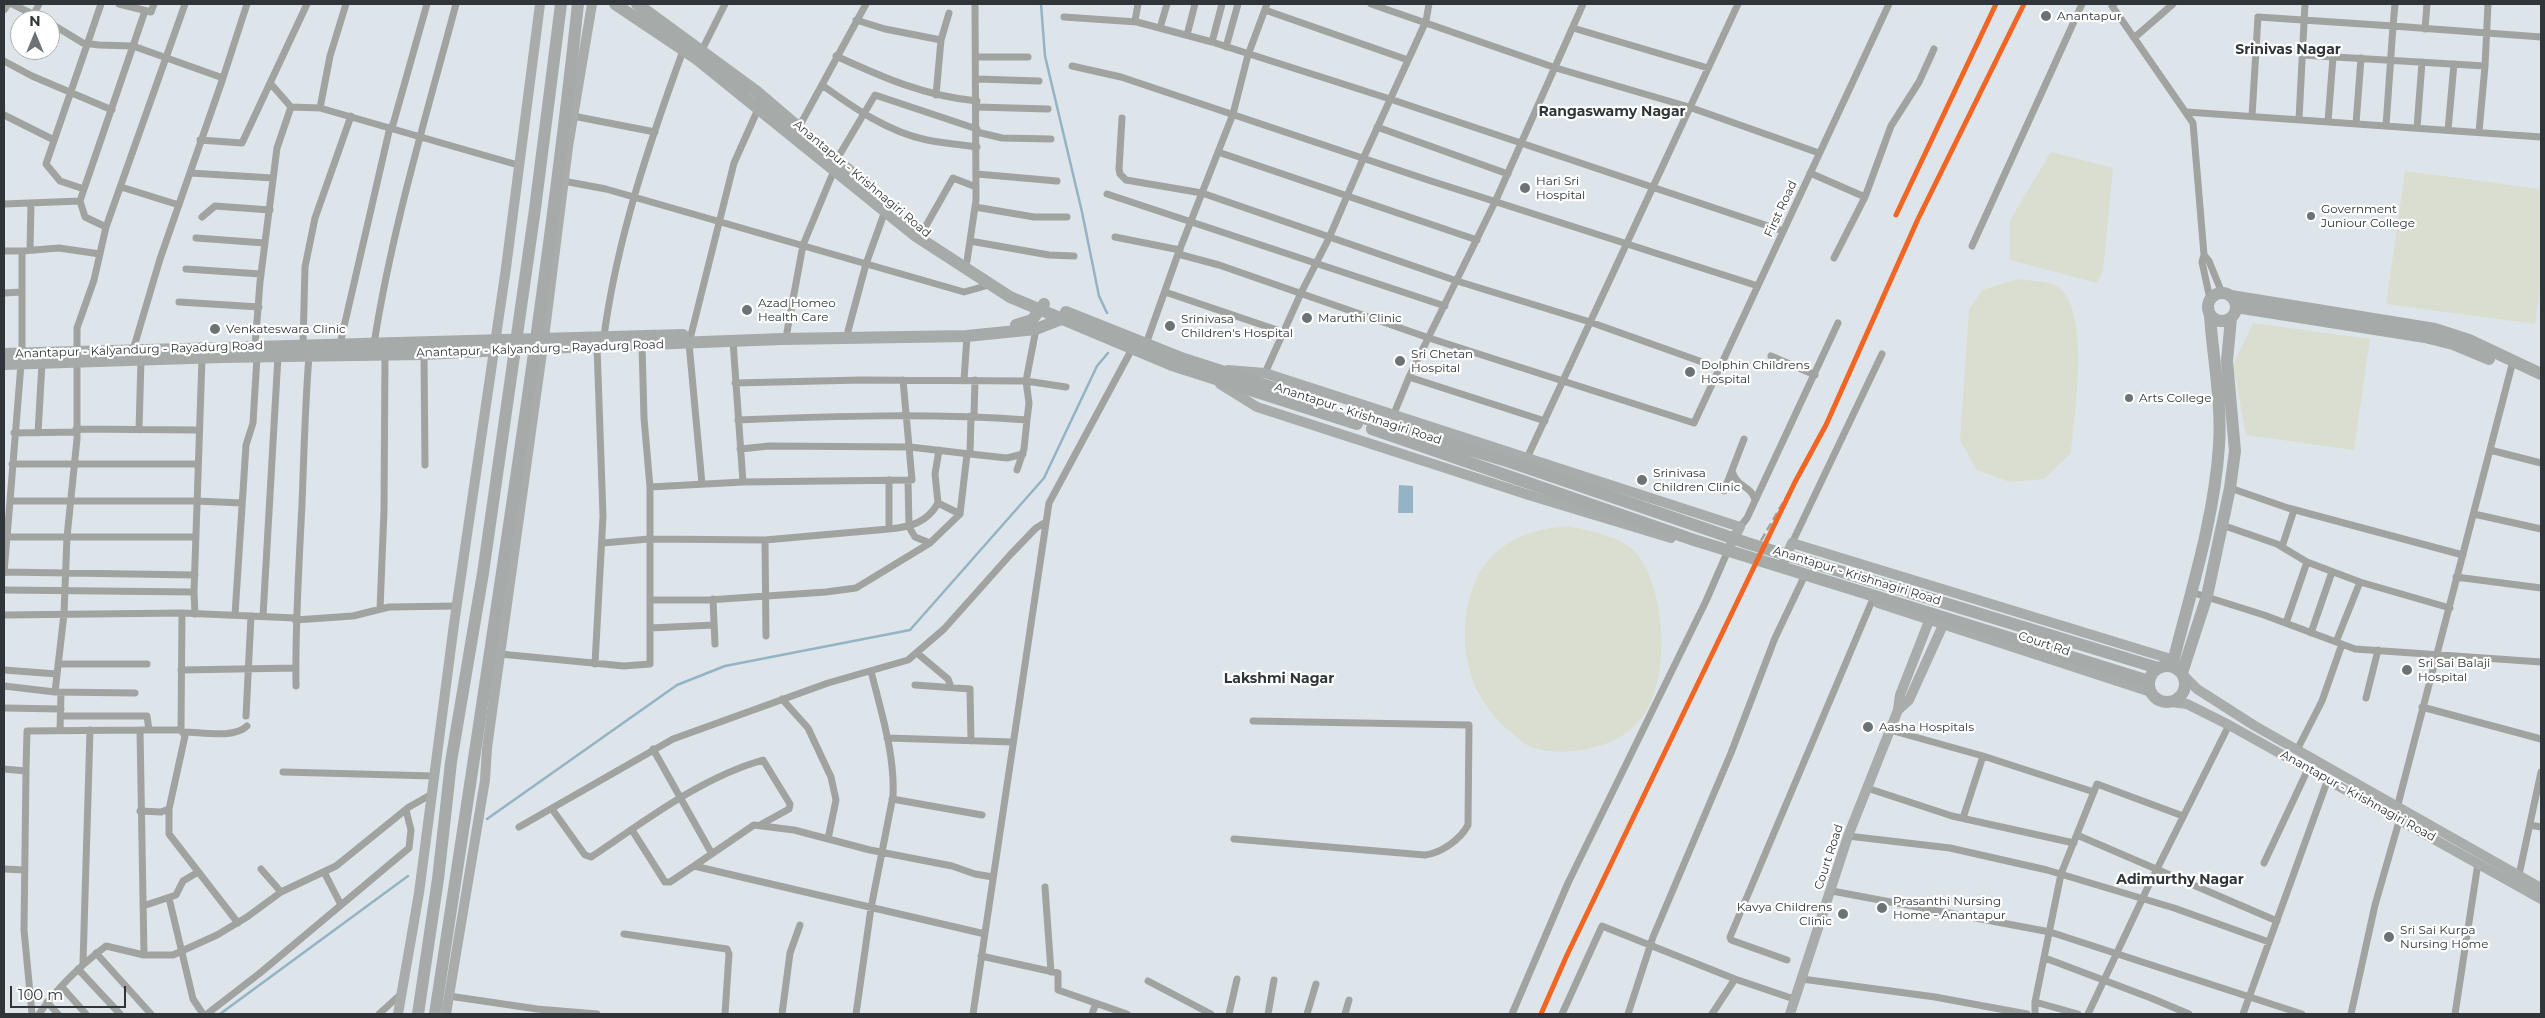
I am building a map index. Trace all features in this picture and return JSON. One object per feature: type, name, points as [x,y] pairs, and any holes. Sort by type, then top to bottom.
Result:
[{"type":"highway","points":[[418,1014],[430,942],[451,762],[483,573],[535,209],[561,4]]},
{"type":"highway","points":[[435,1014],[447,947],[516,475],[570,80],[578,4]]},
{"type":"highway","name":"Anantapur - Krishnagiri Road","points":[[615,4],[686,44]]},
{"type":"highway","name":"Anantapur - Krishnagiri Road","points":[[644,6],[686,44],[799,127],[885,211],[916,236],[990,285],[1042,308],[1146,344],[1210,372],[1359,420],[1694,540],[2150,687],[2159,700],[2171,702]]},
{"type":"highway","name":"Anantapur - Krishnagiri Road","points":[[699,54],[759,107],[837,163],[922,231],[1042,308]]},
{"type":"highway","points":[[2171,702],[2184,692],[2185,686],[2178,669],[2191,592],[2216,482],[2220,444],[2219,409],[2210,316],[2207,308],[2210,299],[2230,304],[2435,329],[2469,340],[2541,383]]},
{"type":"highway","points":[[2210,316],[2222,322],[2230,304]]},
{"type":"highway","points":[[2178,669],[2207,596],[2230,488],[2235,451],[2227,361],[2230,304]]},
{"type":"highway","name":"Anantapur - Kalyandurg - Rayadurg Road","points":[[600,341],[642,344],[787,332],[968,329],[1020,325],[1032,320],[1042,308]]},
{"type":"highway","name":"Anantapur - Krishnagiri Road","points":[[1066,317],[1172,365],[1210,372]]},
{"type":"highway","name":"Anantapur - Kalyandurg - Rayadurg Road","points":[[4,364],[22,359],[256,352],[306,351],[384,355],[424,354],[494,346],[600,341],[690,339],[733,342],[967,336],[1036,329],[1066,317]]},
{"type":"highway","name":"Anantapur - Kalyandurg - Rayadurg Road","points":[[137,355],[202,358],[256,352],[278,356],[340,344],[494,346]]},
{"type":"highway","name":"Anantapur - Kalyandurg - Rayadurg Road","points":[[4,354],[42,363],[77,357]]},
{"type":"highway","points":[[2511,365],[2541,374]]},
{"type":"highway","name":"Anantapur - Krishnagiri Road","points":[[1359,420],[1510,462],[1747,543],[2158,668],[2178,669]]},
{"type":"highway","points":[[2150,687],[2158,668]]},
{"type":"street","points":[[4,10],[10,4],[24,10]]},
{"type":"street","points":[[84,189],[60,181],[46,164],[102,4]]},
{"type":"street","points":[[119,4],[151,12],[154,4]]},
{"type":"street","points":[[60,730],[61,712],[57,674],[64,614],[67,537],[74,465],[77,328],[94,280],[106,227],[185,4]]},
{"type":"street","points":[[139,430],[137,355],[179,205],[247,4]]},
{"type":"street","points":[[200,140],[242,143],[308,4]]},
{"type":"street","points":[[320,108],[330,56],[346,4]]},
{"type":"street","points":[[340,344],[391,127],[427,4]]},
{"type":"street","points":[[374,344],[384,280],[419,136],[456,4]]},
{"type":"street","points":[[398,1014],[420,893],[434,776],[540,4]]},
{"type":"street","points":[[446,1014],[485,780],[500,654],[544,343],[563,181],[592,4]]},
{"type":"street","points":[[699,54],[725,4]]},
{"type":"street","points":[[799,127],[866,4]]},
{"type":"street","points":[[967,261],[975,208],[977,174],[976,4]]},
{"type":"street","points":[[1134,21],[1138,4]]},
{"type":"street","points":[[1160,28],[1167,4]]},
{"type":"street","points":[[1187,36],[1195,4]]},
{"type":"street","points":[[1212,42],[1222,4]]},
{"type":"street","points":[[1226,47],[1238,4]]},
{"type":"street","points":[[1371,4],[1426,21],[1556,68],[1690,107],[1818,153]]},
{"type":"street","points":[[1265,372],[1301,293],[1330,238],[1377,127],[1426,21],[1428,4]]},
{"type":"street","points":[[1393,416],[1409,377],[1508,174],[1583,4]]},
{"type":"street","points":[[1527,458],[1738,4]]},
{"type":"street","name":"First Road","points":[[1563,382],[1694,424],[1818,153],[1889,4]]},
{"type":"street","points":[[1972,246],[2082,4]]},
{"type":"street","points":[[2134,38],[2173,4]]},
{"type":"street","points":[[2299,119],[2305,4]]},
{"type":"street","points":[[2386,126],[2395,4]]},
{"type":"street","points":[[2425,29],[2427,4]]},
{"type":"street","points":[[2479,132],[2488,4]]},
{"type":"street","points":[[2111,5],[2193,123],[2204,255],[2202,262],[2210,299]]},
{"type":"street","points":[[1146,344],[1191,220],[1233,114],[1248,55],[1266,7],[1408,60]]},
{"type":"street","points":[[106,227],[85,217],[80,201],[145,11]]},
{"type":"street","points":[[936,95],[942,40],[949,13]]},
{"type":"street","points":[[1064,17],[1134,21],[1212,42],[1248,55],[1390,98],[1521,145],[1783,231]]},
{"type":"street","points":[[2252,116],[2258,17],[2304,22],[2541,36]]},
{"type":"street","points":[[856,20],[885,29],[942,40]]},
{"type":"street","points":[[60,28],[87,43],[133,46],[223,78]]},
{"type":"street","points":[[1573,28],[1708,68]]},
{"type":"street","points":[[595,664],[603,543],[600,341],[610,289],[654,132],[686,44]]},
{"type":"street","points":[[1834,258],[1865,197],[1891,126],[1919,82],[1934,49]]},
{"type":"street","points":[[2302,55],[2485,66]]},
{"type":"street","points":[[836,56],[896,84],[936,95],[977,104],[1048,109]]},
{"type":"street","points":[[976,57],[1028,57]]},
{"type":"street","points":[[2328,122],[2333,57]]},
{"type":"street","points":[[2356,124],[2361,58]]},
{"type":"street","points":[[4,61],[32,76],[112,110]]},
{"type":"street","points":[[2417,128],[2422,62]]},
{"type":"street","points":[[2448,130],[2454,64]]},
{"type":"street","points":[[1072,66],[1121,77],[1363,159],[1758,286]]},
{"type":"street","points":[[977,79],[1039,81]]},
{"type":"street","points":[[271,84],[291,107],[320,108],[518,165]]},
{"type":"street","points":[[822,85],[863,114],[914,137],[977,147]]},
{"type":"street","points":[[787,332],[802,245],[837,163],[872,97],[876,95],[1002,138],[1051,139]]},
{"type":"street","points":[[235,615],[246,445],[254,416],[261,274],[277,148],[291,107]]},
{"type":"street","points":[[702,484],[690,339],[734,163],[759,107]]},
{"type":"street","points":[[2187,112],[2541,137]]},
{"type":"street","points":[[4,115],[54,140]]},
{"type":"street","points":[[296,686],[295,619],[302,502],[307,257],[315,218],[351,116]]},
{"type":"street","points":[[573,116],[654,132]]},
{"type":"street","points":[[1122,118],[1119,169],[1120,174],[1126,180],[1202,193],[1330,238],[1367,248],[1457,281],[1590,322],[1720,368]]},
{"type":"street","points":[[1377,127],[1508,174]]},
{"type":"street","points":[[1218,152],[1477,240]]},
{"type":"street","points":[[190,172],[273,178]]},
{"type":"street","points":[[1810,173],[1865,197]]},
{"type":"street","points":[[977,174],[1057,181]]},
{"type":"street","points":[[922,231],[953,178],[976,187]]},
{"type":"street","points":[[563,181],[606,189],[964,292],[990,285]]},
{"type":"street","points":[[121,187],[179,205]]},
{"type":"street","points":[[1106,194],[1191,220],[1316,264],[1445,306]]},
{"type":"street","points":[[4,204],[80,201]]},
{"type":"street","points":[[31,203],[22,292],[22,359],[14,433],[4,573],[195,575]]},
{"type":"street","points":[[202,217],[215,206],[270,210]]},
{"type":"street","points":[[975,208],[1034,216],[1067,217]]},
{"type":"street","points":[[848,331],[866,264],[885,211]]},
{"type":"street","points":[[1115,237],[1179,252],[1563,382]]},
{"type":"street","points":[[196,238],[265,243]]},
{"type":"street","points":[[970,241],[1049,255],[1074,256]]},
{"type":"street","points":[[4,251],[59,248],[100,254]]},
{"type":"street","points":[[2204,255],[2209,261],[2230,304]]},
{"type":"street","points":[[186,269],[261,274]]},
{"type":"street","points":[[4,293],[22,292]]},
{"type":"street","points":[[1165,292],[1283,332]]},
{"type":"street","points":[[179,302],[259,307]]},
{"type":"street","points":[[1512,1014],[1568,882],[1702,610],[1726,555],[1755,500],[1838,323]]},
{"type":"street","points":[[1017,470],[1023,454],[1029,403],[1026,381],[1036,329]]},
{"type":"street","points":[[964,380],[967,336]]},
{"type":"street","points":[[733,342],[743,482]]},
{"type":"street","points":[[500,654],[595,664],[650,664],[650,487],[644,418],[642,344]]},
{"type":"street","points":[[973,1014],[1049,503],[1132,347]]},
{"type":"street","points":[[424,354],[425,465]]},
{"type":"street","points":[[1882,354],[1792,543],[2178,669]]},
{"type":"street","points":[[380,609],[384,511],[384,355]]},
{"type":"street","points":[[263,616],[278,356]]},
{"type":"street","points":[[1771,356],[1814,375]]},
{"type":"street","points":[[195,614],[195,537],[202,358]]},
{"type":"street","points":[[38,433],[42,363]]},
{"type":"street","points":[[2350,1014],[2422,707],[2450,608],[2456,577],[2474,514],[2511,365]]},
{"type":"street","points":[[1210,372],[1265,372],[1393,416],[1740,527]]},
{"type":"street","points":[[1210,372],[1257,407],[1532,496],[1726,555]]},
{"type":"street","points":[[1409,377],[1545,421]]},
{"type":"street","points":[[650,487],[743,482],[912,480],[903,380]]},
{"type":"street","points":[[650,600],[713,599],[767,594],[826,592],[856,588],[930,543],[960,514],[973,416],[975,380]]},
{"type":"street","points":[[735,383],[975,380],[1026,381],[1066,387]]},
{"type":"street","points":[[738,420],[905,415],[973,416],[1027,420]]},
{"type":"street","points":[[14,433],[76,430],[198,430]]},
{"type":"street","points":[[1724,491],[1744,439]]},
{"type":"street","points":[[740,449],[769,446],[910,447],[1007,458],[1023,454]]},
{"type":"street","points":[[603,543],[649,539],[765,540],[909,527],[930,515],[938,503],[935,474],[939,450]]},
{"type":"street","points":[[2490,450],[2541,463]]},
{"type":"street","points":[[12,464],[197,464]]},
{"type":"street","points":[[1732,471],[1735,481],[1752,491],[1755,500]]},
{"type":"street","points":[[889,480],[889,529]]},
{"type":"street","points":[[908,480],[909,527],[915,537],[930,543]]},
{"type":"street","points":[[2230,488],[2294,510],[2463,555]]},
{"type":"street","points":[[10,501],[196,501],[242,503]]},
{"type":"street","points":[[938,503],[960,514]]},
{"type":"street","points":[[2282,547],[2294,510]]},
{"type":"street","points":[[2474,514],[2541,529]]},
{"type":"street","points":[[520,827],[673,739],[782,699],[905,661],[944,629],[1010,555],[1036,528],[1046,522]]},
{"type":"street","points":[[2222,526],[2282,547],[2307,562],[2332,572],[2450,608]]},
{"type":"street","points":[[8,537],[195,537]]},
{"type":"street","points":[[765,540],[766,636]]},
{"type":"street","name":"Court Rd","points":[[1792,543],[1780,568],[1929,621],[2150,687]]},
{"type":"street","points":[[2286,623],[2307,562]]},
{"type":"street","points":[[2311,633],[2332,572]]},
{"type":"street","points":[[1628,1014],[1652,944],[1775,638],[1804,577]]},
{"type":"street","points":[[2456,577],[2541,588]]},
{"type":"street","points":[[2296,750],[2322,701],[2360,582]]},
{"type":"street","points":[[4,590],[194,592]]},
{"type":"street","points":[[2191,592],[2286,623],[2355,649],[2436,653],[2541,662]]},
{"type":"street","points":[[713,599],[714,644]]},
{"type":"street","points":[[1787,960],[1731,940],[1730,937],[1872,601]]},
{"type":"street","points":[[4,615],[182,613],[295,619],[353,616],[380,609],[457,606]]},
{"type":"street","points":[[182,613],[182,731],[185,736],[169,809],[169,834],[238,923]]},
{"type":"street","points":[[246,716],[251,616]]},
{"type":"street","name":"Court Road","points":[[1790,1014],[1832,891],[1848,836],[1898,710],[1900,695],[1929,621]]},
{"type":"street","points":[[650,628],[714,625]]},
{"type":"street","name":"Court Road","points":[[1898,710],[1909,700],[1942,625]]},
{"type":"street","points":[[2366,698],[2378,650]]},
{"type":"street","points":[[917,653],[948,679],[950,687]]},
{"type":"street","points":[[58,664],[147,664]]},
{"type":"street","points":[[181,670],[296,668]]},
{"type":"street","name":"Anantapur - Krishnagiri Road","points":[[2178,669],[2197,689],[2478,863],[2541,899]]},
{"type":"street","points":[[4,670],[57,674]]},
{"type":"street","points":[[856,1014],[871,908],[894,781],[887,738],[871,671]]},
{"type":"street","points":[[915,685],[968,687],[971,690],[971,741]]},
{"type":"street","points":[[4,686],[58,693],[135,694]]},
{"type":"street","points":[[782,699],[808,728],[831,777],[836,800],[828,839]]},
{"type":"street","name":"Anantapur - Krishnagiri Road","points":[[2171,702],[2187,704],[2229,725],[2328,780],[2398,813],[2541,888]]},
{"type":"street","points":[[2422,707],[2541,739]]},
{"type":"street","points":[[4,708],[147,716],[149,730]]},
{"type":"street","points":[[1234,839],[1425,856],[1447,846],[1468,825],[1469,725],[1252,721]]},
{"type":"street","points":[[2088,1014],[2182,816],[2229,725]]},
{"type":"street","points":[[32,1014],[24,930],[27,731],[149,730],[233,732],[243,730],[247,726]]},
{"type":"street","points":[[83,963],[90,730]]},
{"type":"street","points":[[140,730],[144,955]]},
{"type":"street","points":[[1890,730],[1983,756],[2094,792]]},
{"type":"street","points":[[887,738],[1012,742]]},
{"type":"street","points":[[653,749],[712,854]]},
{"type":"street","points":[[1963,818],[1983,756]]},
{"type":"street","points":[[552,809],[585,855],[589,857],[680,798],[741,766],[763,760],[790,804],[789,809],[759,826]]},
{"type":"street","points":[[4,769],[26,771]]},
{"type":"street","points":[[2264,863],[2308,769]]},
{"type":"street","points":[[283,772],[434,776]]},
{"type":"street","points":[[2519,875],[2541,772]]},
{"type":"street","points":[[2243,1014],[2328,780]]},
{"type":"street","points":[[2035,1014],[2035,1002],[2061,874],[2097,784],[2182,816]]},
{"type":"street","points":[[1867,788],[1963,818],[2074,843]]},
{"type":"street","points":[[39,1014],[47,1002],[83,963],[106,946],[144,955],[173,955],[184,950],[238,923],[281,892],[336,866],[406,810],[432,794]]},
{"type":"street","points":[[892,799],[982,815]]},
{"type":"street","points":[[140,811],[161,812],[169,809]]},
{"type":"street","points":[[207,1014],[409,848],[411,830],[406,810]]},
{"type":"street","points":[[632,830],[665,882],[670,882],[754,825],[794,830],[993,877]]},
{"type":"street","points":[[2530,825],[2541,827]]},
{"type":"street","points":[[2077,835],[2277,921]]},
{"type":"street","points":[[1848,836],[1950,848],[2061,874],[2142,900],[2174,908],[2269,942]]},
{"type":"street","points":[[2455,1014],[2478,863]]},
{"type":"street","points":[[694,866],[985,934]]},
{"type":"street","points":[[4,869],[24,870]]},
{"type":"street","points":[[261,869],[281,892]]},
{"type":"street","points":[[142,906],[169,898],[179,892],[185,880],[198,872]]},
{"type":"street","points":[[324,872],[341,905]]},
{"type":"street","points":[[1045,887],[1051,972]]},
{"type":"street","points":[[1832,891],[2050,932],[2302,1014]]},
{"type":"street","points":[[169,898],[184,950],[193,999],[203,1014]]},
{"type":"street","points":[[782,1014],[790,953],[800,925]]},
{"type":"street","points":[[1562,1014],[1601,927],[1652,944],[1735,979],[1794,999]]},
{"type":"street","points":[[624,934],[727,949],[730,954],[725,1014]]},
{"type":"street","points":[[96,953],[151,1014]]},
{"type":"street","points":[[981,956],[1058,973],[1058,990],[1127,1014]]},
{"type":"street","points":[[2045,958],[2189,1014]]},
{"type":"street","points":[[78,970],[120,1014]]},
{"type":"street","points":[[1712,1014],[1735,979]]},
{"type":"street","points":[[1229,1014],[1237,980]]},
{"type":"street","points":[[1268,1014],[1274,980]]},
{"type":"street","points":[[1802,980],[1935,997],[2027,1014]]},
{"type":"street","points":[[1148,981],[1211,1014]]},
{"type":"street","points":[[1307,1014],[1316,984]]},
{"type":"street","points":[[62,987],[86,1014]]},
{"type":"street","points":[[379,1014],[402,994]]},
{"type":"street","points":[[449,996],[537,1009],[596,1014]]},
{"type":"street","points":[[1344,1014],[1349,1000]]},
{"type":"street","points":[[47,1002],[58,1014]]},
{"type":"street","points":[[2035,1002],[2078,1014]]},
{"type":"street","points":[[1092,1014],[1096,1003]]},
{"type":"shaded area","points":[[2051,152],[2113,168],[2103,271],[2097,283],[2010,260],[2010,220]]},
{"type":"shaded area","points":[[2405,171],[2541,189],[2541,280],[2535,324],[2386,304]]},
{"type":"shaded area","points":[[2018,279],[2052,284],[2067,297],[2074,315],[2077,338],[2077,390],[2071,453],[2044,479],[2010,482],[1977,470],[1960,440],[1969,310],[1982,290]]},
{"type":"shaded area","points":[[2253,323],[2370,339],[2354,450],[2246,435],[2233,365]]},
{"type":"shaded area","points":[[1568,526],[1596,532],[1614,539],[1631,548],[1637,554],[1647,570],[1654,590],[1659,613],[1661,660],[1651,703],[1641,719],[1629,731],[1603,745],[1559,752],[1529,746],[1508,730],[1494,716],[1479,694],[1472,677],[1465,637],[1466,616],[1470,596],[1477,577],[1487,561],[1501,548],[1525,535],[1550,528]]},
{"type":"water","points":[[1399,485],[1413,486],[1413,513],[1398,513]]},
{"type":"waterway","points":[[1041,4],[1045,56],[1082,212],[1099,296],[1107,313]]},
{"type":"waterway","points":[[487,819],[677,685],[725,666],[910,630],[1044,478],[1097,366],[1108,353]]},
{"type":"waterway","points":[[220,1014],[408,876]]},
{"type":"railway","points":[[1755,551],[1795,482]]},
{"type":"transit line","points":[[1896,215],[1996,4]]},
{"type":"transit line","points":[[1541,1014],[1567,955],[1795,482],[1826,425],[1918,219],[2024,4]]},
{"type":"place","name":"Anantapur","points":[[2046,16]]},
{"type":"place","name":"Hari Sri Hospital","points":[[1525,188]]},
{"type":"place","name":"Government Juniour College","points":[[2311,216]]},
{"type":"place","name":"Azad Homeo Health Care","points":[[747,310]]},
{"type":"place","name":"Maruthi Clinic","points":[[1307,318]]},
{"type":"place","name":"Srinivasa Children's Hospital","points":[[1170,326]]},
{"type":"place","name":"Venkateswara Clinic","points":[[215,329]]},
{"type":"place","name":"Sri Chetan Hospital","points":[[1400,361]]},
{"type":"place","name":"Dolphin Childrens Hospital","points":[[1690,372]]},
{"type":"place","name":"Arts College","points":[[2129,398]]},
{"type":"place","name":"Srinivasa Children Clinic","points":[[1642,480]]},
{"type":"place","name":"Sri Sai Balaji Hospital","points":[[2407,670]]},
{"type":"place","name":"Aasha Hospitals","points":[[1868,727]]},
{"type":"place","name":"Prasanthi Nursing Home - Anantapur","points":[[1882,908]]},
{"type":"place","name":"Kavya Childrens Clinic","points":[[1843,914]]},
{"type":"place","name":"Sri Sai Kurpa Nursing Home","points":[[2389,937]]},
{"type":"district","name":"Srinivas Nagar","points":[[2288,50]]},
{"type":"district","name":"Rangaswamy Nagar","points":[[1612,112]]},
{"type":"district","name":"Lakshmi Nagar","points":[[1279,679]]},
{"type":"district","name":"Adimurthy Nagar","points":[[2180,880]]}]
